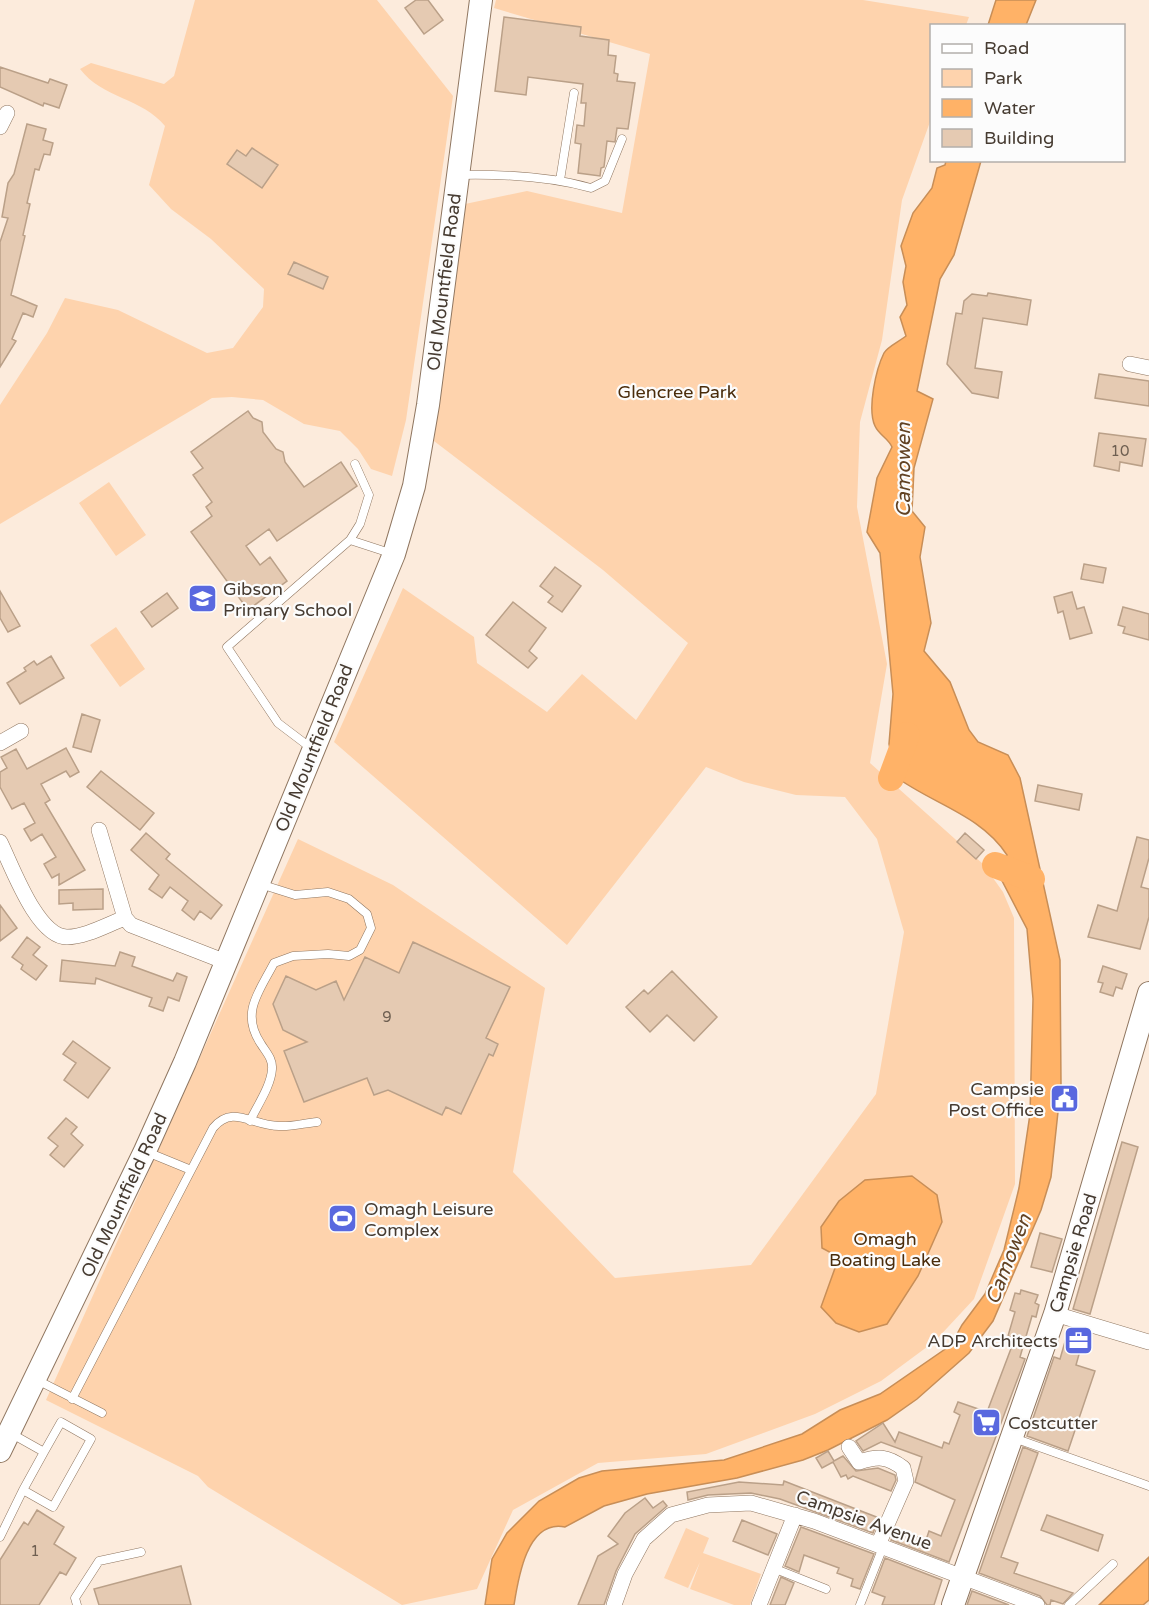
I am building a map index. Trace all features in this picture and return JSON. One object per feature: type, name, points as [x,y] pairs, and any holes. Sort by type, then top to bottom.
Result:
[{"type":"street","name":"Old Mountfield Road","points":[[5,1442],[145,1151],[259,883],[394,554],[414,486],[428,405],[481,0]]},
{"type":"street","points":[[1130,364],[1149,368]]},
{"type":"street","points":[[0,743],[21,730]]},
{"type":"street","points":[[99,830],[125,918],[131,925],[226,962]]},
{"type":"street","points":[[0,842],[38,918],[55,933],[66,937],[77,935],[125,918]]},
{"type":"street","name":"Campsie Road","points":[[953,1605],[1055,1314],[1149,993]]},
{"type":"street","points":[[1055,1314],[1149,1342]]},
{"type":"street","points":[[849,1447],[859,1462],[877,1456],[892,1459],[903,1468],[906,1480],[880,1546]]},
{"type":"street","name":"Campsie Avenue","points":[[614,1605],[626,1574],[644,1539],[671,1515],[708,1505],[751,1503],[795,1515],[1037,1605]]},
{"type":"street","points":[[759,1605],[795,1515]]},
{"type":"lane","points":[[560,180],[574,93]]},
{"type":"lane","points":[[458,176],[488,174],[560,180],[591,188],[605,182],[622,139]]},
{"type":"lane","points":[[314,750],[278,723],[227,647],[350,540],[360,524],[369,495],[354,464]]},
{"type":"lane","points":[[350,540],[394,554]]},
{"type":"lane","points":[[250,1121],[272,1070],[270,1057],[259,1041],[253,1025],[251,1007],[274,963],[293,956],[328,954],[349,956],[360,950],[371,927],[367,914],[349,899],[328,892],[295,895],[259,883]]},
{"type":"lane","points":[[72,1399],[213,1128],[222,1118],[231,1115],[278,1126],[317,1122]]},
{"type":"lane","points":[[145,1151],[191,1170]]},
{"type":"lane","points":[[36,1379],[102,1413]]},
{"type":"lane","points":[[0,1537],[23,1490],[61,1422],[91,1439],[52,1507],[23,1490]]},
{"type":"lane","points":[[1012,1437],[1149,1486]]},
{"type":"lane","points":[[5,1442],[44,1452]]},
{"type":"lane","points":[[860,1605],[880,1546]]},
{"type":"lane","points":[[77,1605],[75,1598],[99,1561],[141,1552]]},
{"type":"lane","points":[[1070,1605],[1113,1564]]},
{"type":"lane","points":[[774,1568],[826,1588]]},
{"type":"green space","points":[[195,0],[377,0],[453,96],[406,420],[392,476],[371,469],[358,449],[340,431],[304,424],[263,400],[212,398],[0,524],[0,405],[47,333],[65,298],[118,310],[207,353],[233,348],[263,307],[264,289],[211,239],[171,209],[149,185],[165,126],[145,109],[99,86],[80,69],[91,63],[164,84],[174,76]]},
{"type":"green space","points":[[496,0],[863,0],[969,17],[966,24],[930,24],[930,122],[902,200],[882,340],[860,422],[857,507],[887,664],[870,763],[983,864],[1003,892],[1014,918],[1015,1184],[974,1299],[935,1341],[881,1381],[815,1414],[706,1454],[598,1463],[513,1510],[477,1589],[402,1605],[208,1487],[198,1476],[46,1400],[298,839],[393,885],[545,988],[513,1172],[615,1278],[751,1265],[876,1094],[904,932],[877,839],[845,797],[796,795],[744,782],[706,767],[567,945],[334,742],[403,588],[474,637],[477,663],[547,712],[582,674],[636,720],[688,643],[603,570],[434,441],[465,204],[527,191],[622,213],[650,54],[494,8]]},
{"type":"green space","points":[[109,482],[146,535],[116,556],[79,503]]},
{"type":"green space","points":[[116,627],[145,669],[120,687],[90,645]]},
{"type":"green space","points":[[686,1528],[709,1538],[703,1553],[761,1574],[750,1605],[734,1605],[690,1589],[700,1562],[688,1588],[664,1578]]},
{"type":"water","points":[[996,0],[1036,0],[1026,24],[988,24]]},
{"type":"water","name":"Camowen","points":[[946,162],[981,162],[954,255],[940,279],[917,391],[933,399],[914,468],[912,511],[925,527],[920,557],[931,623],[924,651],[950,682],[969,730],[978,742],[1008,755],[1020,778],[1060,960],[1061,1084],[1051,1177],[1041,1210],[993,1321],[969,1353],[917,1399],[887,1420],[803,1460],[737,1478],[647,1494],[604,1506],[565,1527],[552,1527],[542,1532],[533,1541],[527,1553],[518,1581],[514,1605],[485,1605],[492,1559],[507,1533],[539,1501],[579,1478],[602,1471],[724,1460],[802,1434],[840,1410],[880,1394],[951,1345],[962,1325],[985,1294],[1004,1250],[1019,1188],[1030,1114],[1033,999],[1027,929],[999,875],[1007,855],[996,841],[956,811],[896,777],[889,744],[893,694],[880,553],[867,532],[877,478],[892,447],[877,429],[873,419],[872,400],[876,379],[886,351],[906,336],[900,317],[907,305],[903,282],[906,266],[901,246],[913,213],[932,188],[937,168],[945,165]]},
{"type":"water","points":[[912,1176],[937,1195],[942,1222],[918,1276],[887,1324],[859,1332],[836,1323],[821,1307],[839,1257],[822,1248],[821,1227],[839,1201],[865,1180]]},
{"type":"water","points":[[1149,1557],[1149,1600],[1143,1605],[1099,1605]]},
{"type":"building","points":[[416,0],[428,0],[443,20],[424,34],[405,8]]},
{"type":"building","points":[[504,17],[581,27],[580,36],[609,40],[608,55],[616,56],[614,73],[618,74],[617,81],[635,83],[628,129],[617,128],[615,142],[607,141],[604,167],[601,168],[600,176],[578,173],[581,144],[575,143],[577,125],[584,126],[586,103],[581,103],[583,84],[528,77],[526,95],[495,91]]},
{"type":"building","points":[[0,67],[48,83],[50,79],[67,85],[59,108],[44,103],[43,106],[0,87]]},
{"type":"building","points":[[27,124],[46,129],[43,140],[53,143],[50,155],[44,154],[39,170],[35,169],[27,203],[30,204],[23,235],[25,236],[11,295],[37,306],[33,317],[23,313],[12,339],[16,341],[0,367],[0,242],[8,218],[2,217],[8,183],[14,174]]},
{"type":"building","points":[[252,148],[278,165],[262,188],[227,164],[237,150],[246,156]]},
{"type":"building","points":[[294,262],[328,277],[323,289],[288,274]]},
{"type":"building","points":[[988,293],[1031,300],[1027,325],[983,318],[975,368],[1002,372],[998,398],[972,393],[947,364],[956,313],[962,314],[964,301],[972,294],[987,296]]},
{"type":"building","points":[[1099,374],[1149,381],[1149,406],[1095,398]]},
{"type":"building","points":[[248,411],[253,418],[262,422],[263,432],[276,449],[283,452],[285,462],[304,487],[341,462],[357,486],[277,541],[269,529],[246,546],[260,565],[270,557],[287,581],[248,610],[191,532],[212,516],[206,507],[212,502],[193,475],[203,468],[191,452]]},
{"type":"building","points":[[1099,433],[1146,439],[1142,466],[1120,462],[1119,471],[1094,466]]},
{"type":"building","points":[[1084,564],[1106,568],[1103,583],[1081,579]]},
{"type":"building","points":[[555,567],[581,586],[562,612],[548,602],[553,596],[540,586]]},
{"type":"building","points":[[0,591],[20,626],[8,632],[0,618]]},
{"type":"building","points":[[1072,592],[1077,609],[1084,607],[1092,633],[1070,639],[1063,611],[1058,613],[1054,597]]},
{"type":"building","points":[[167,593],[178,608],[152,627],[141,612]]},
{"type":"building","points":[[513,602],[546,628],[529,651],[537,658],[528,668],[486,635]]},
{"type":"building","points":[[1123,607],[1149,614],[1149,640],[1123,633],[1125,627],[1118,625]]},
{"type":"building","points":[[51,656],[64,678],[20,704],[7,683],[26,671],[24,668],[34,661],[37,665]]},
{"type":"building","points":[[82,714],[100,720],[91,752],[73,747]]},
{"type":"building","points":[[66,748],[79,772],[70,777],[66,771],[41,784],[50,800],[45,803],[85,870],[59,885],[59,874],[52,878],[44,864],[56,857],[42,834],[31,841],[24,829],[35,823],[24,803],[12,809],[0,787],[0,772],[7,768],[1,757],[16,749],[27,769]]},
{"type":"building","points":[[101,771],[154,813],[140,830],[87,787]]},
{"type":"building","points":[[1038,785],[1082,794],[1079,810],[1035,801]]},
{"type":"building","points":[[146,833],[170,854],[166,859],[222,905],[211,919],[200,911],[194,920],[182,910],[188,901],[170,887],[162,898],[149,889],[159,875],[131,850]]},
{"type":"building","points":[[965,833],[984,850],[976,859],[957,842]]},
{"type":"building","points":[[1137,837],[1149,840],[1149,858],[1141,887],[1149,889],[1149,917],[1140,949],[1088,937],[1098,905],[1117,911]]},
{"type":"building","points":[[103,889],[103,909],[73,910],[73,903],[59,904],[59,890]]},
{"type":"building","points":[[0,905],[17,928],[0,941]]},
{"type":"building","points":[[27,937],[40,947],[33,955],[47,966],[36,980],[21,969],[23,965],[12,957]]},
{"type":"building","points":[[413,942],[510,987],[486,1038],[498,1044],[493,1056],[489,1054],[461,1114],[446,1107],[442,1115],[388,1090],[374,1095],[367,1078],[304,1102],[284,1051],[307,1042],[283,1030],[273,1004],[286,976],[316,990],[336,981],[344,1000],[365,957],[399,973]]},
{"type":"building","points":[[120,952],[135,957],[132,966],[173,981],[177,973],[187,977],[179,1001],[168,997],[163,1011],[149,1006],[152,998],[96,978],[95,984],[60,981],[62,960],[115,966]]},
{"type":"building","points":[[1103,966],[1127,974],[1122,989],[1116,987],[1113,996],[1100,992],[1103,983],[1098,982]]},
{"type":"building","points":[[672,971],[717,1017],[694,1041],[667,1015],[650,1032],[626,1007],[644,990],[648,994]]},
{"type":"building","points":[[73,1041],[110,1068],[88,1098],[64,1080],[76,1063],[63,1054]]},
{"type":"building","points":[[66,1118],[77,1127],[71,1134],[83,1145],[64,1167],[50,1155],[58,1146],[48,1138]]},
{"type":"building","points":[[1122,1142],[1138,1147],[1090,1314],[1073,1309]]},
{"type":"building","points":[[1040,1233],[1062,1239],[1052,1272],[1031,1267]]},
{"type":"building","points":[[1021,1290],[1038,1295],[1035,1303],[1039,1305],[1036,1317],[1032,1316],[1020,1357],[1025,1359],[949,1562],[891,1540],[896,1529],[926,1540],[929,1531],[941,1536],[955,1500],[915,1482],[922,1457],[881,1442],[863,1451],[856,1441],[883,1423],[895,1442],[899,1432],[942,1448],[944,1442],[949,1444],[960,1415],[954,1412],[958,1402],[987,1412],[1015,1338],[1008,1336],[1015,1312],[1010,1310],[1015,1293],[1020,1294]]},
{"type":"building","points":[[1069,1328],[1085,1333],[1076,1365],[1095,1371],[1068,1451],[1027,1436],[1054,1357],[1060,1359]]},
{"type":"building","points":[[1023,1447],[1038,1453],[1001,1557],[1018,1563],[1014,1573],[1073,1593],[1063,1604],[1051,1600],[1050,1605],[1047,1605],[1040,1596],[979,1573]]},
{"type":"building","points":[[828,1451],[834,1461],[843,1456],[856,1471],[878,1468],[895,1475],[896,1480],[891,1491],[853,1476],[848,1479],[846,1475],[841,1477],[833,1462],[822,1468],[816,1458]]},
{"type":"building","points":[[784,1481],[879,1518],[873,1533],[780,1499],[751,1493],[708,1495],[688,1500],[687,1492],[739,1482],[783,1485]]},
{"type":"building","points":[[645,1498],[653,1508],[663,1501],[667,1506],[635,1534],[616,1571],[604,1605],[578,1605],[598,1556],[618,1544],[608,1536],[625,1513]]},
{"type":"building","points":[[37,1510],[64,1527],[54,1544],[76,1558],[66,1575],[60,1572],[39,1605],[0,1605],[0,1560],[24,1522],[28,1525]]},
{"type":"building","points":[[1047,1515],[1103,1535],[1098,1551],[1041,1530]]},
{"type":"building","points":[[742,1520],[777,1534],[768,1555],[733,1541]]},
{"type":"building","points":[[801,1527],[874,1554],[860,1589],[851,1586],[853,1579],[837,1573],[839,1568],[804,1555],[799,1572],[785,1566]]},
{"type":"building","points":[[885,1558],[942,1580],[934,1605],[882,1605],[885,1597],[872,1592]]},
{"type":"building","points":[[181,1566],[191,1605],[99,1605],[94,1589]]},
{"type":"building","points":[[781,1577],[794,1583],[785,1605],[770,1605]]},
{"type":"building","points":[[972,1591],[1009,1605],[967,1605]]},
{"type":"waterway","points":[[891,778],[907,735]]},
{"type":"waterway","points":[[995,865],[1032,879]]},
{"type":"place","name":"Gibson Primary School","points":[[202,599]]},
{"type":"place","name":"Campsie Post Office","points":[[1065,1099]]},
{"type":"place","name":"Omagh Leisure Complex","points":[[343,1219]]},
{"type":"place","name":"ADP Architects","points":[[1079,1341]]},
{"type":"place","name":"Costcutter","points":[[987,1423]]},
{"type":"park label","name":"Glencree Park","points":[[677,392]]},
{"type":"park label","name":"Omagh Boating Lake","points":[[885,1249]]}]
